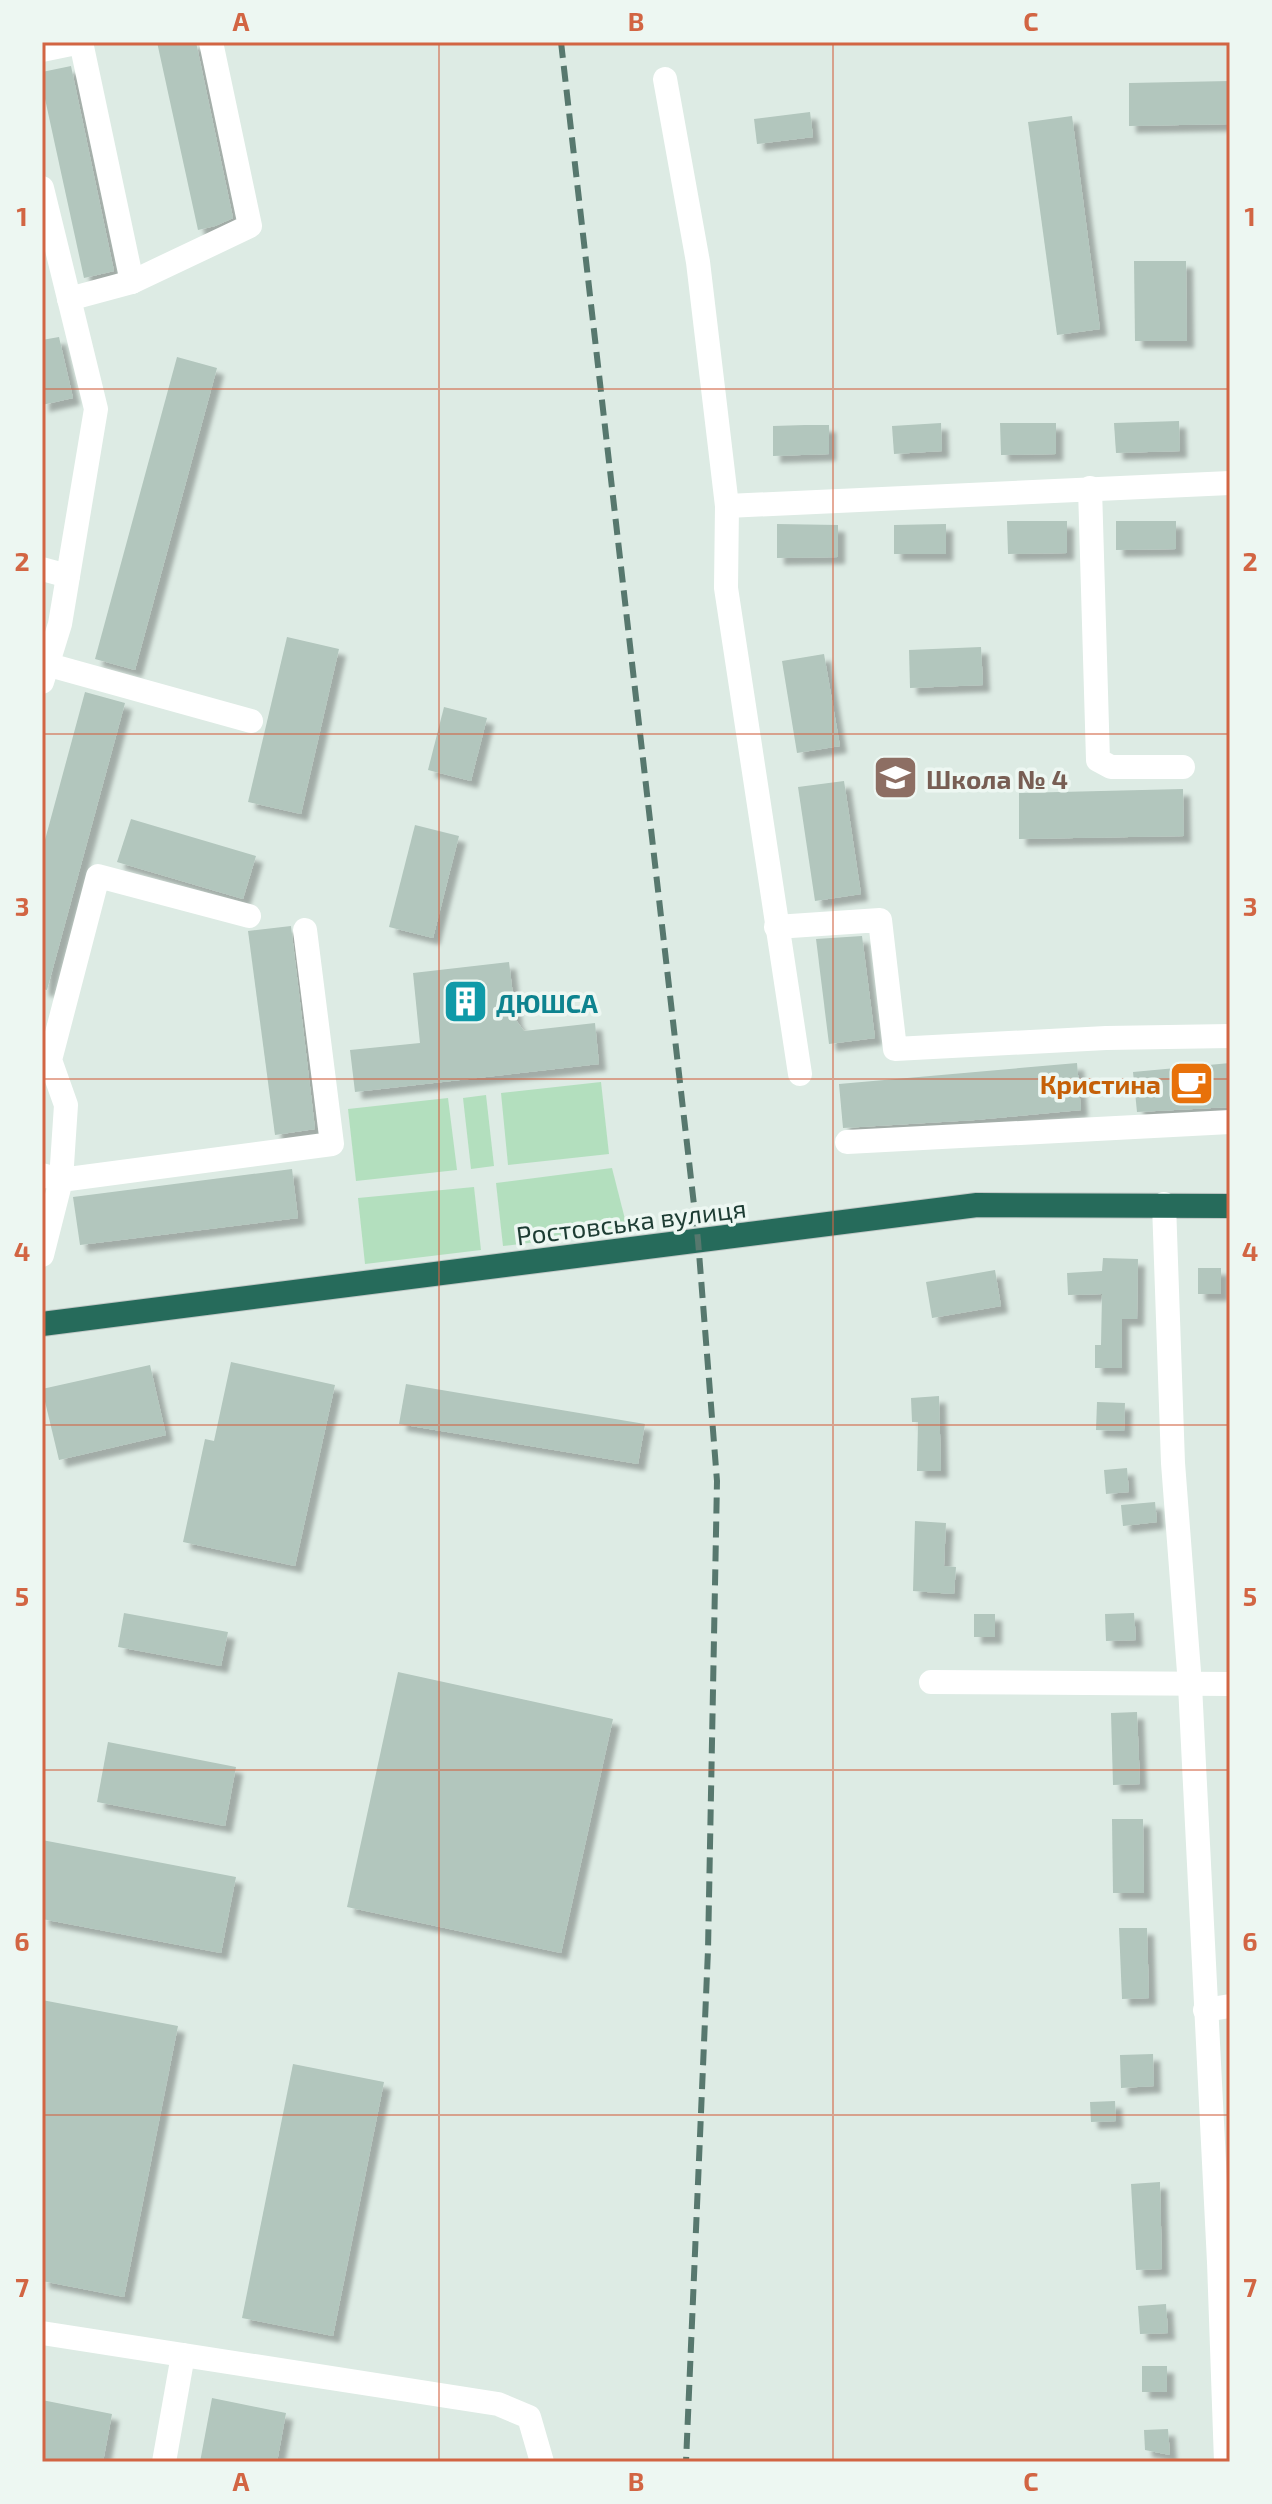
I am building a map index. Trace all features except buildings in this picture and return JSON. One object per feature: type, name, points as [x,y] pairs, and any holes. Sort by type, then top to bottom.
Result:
[{"type":"highway","name":"Ростовська вулиця","points":[[42,1324],[977,1205],[1230,1206]]},
{"type":"street","points":[[42,50],[81,42],[132,282]]},
{"type":"street","points":[[69,299],[132,282],[250,226],[211,42]]},
{"type":"street","points":[[665,79],[698,262],[727,506],[726,588],[800,1074]]},
{"type":"street","points":[[42,188],[49,244],[69,299],[96,409],[60,624],[44,670],[251,721]]},
{"type":"street","points":[[727,506],[1230,483]]},
{"type":"street","points":[[1090,488],[1098,760],[1111,767],[1183,767]]},
{"type":"street","points":[[42,569],[68,576]]},
{"type":"street","points":[[42,1255],[66,1105],[50,1060],[98,876],[249,916]]},
{"type":"street","points":[[776,927],[880,920],[895,1049],[1106,1038],[1230,1036]]},
{"type":"street","points":[[52,1178],[332,1144],[305,930]]},
{"type":"street","points":[[847,1142],[1230,1122]]},
{"type":"street","points":[[1164,1204],[1173,1463],[1190,1685],[1205,2010],[1225,2261],[1226,2462]]},
{"type":"street","points":[[931,1682],[1230,1684]]},
{"type":"street","points":[[1205,2010],[1230,2006]]},
{"type":"street","points":[[42,2333],[498,2404],[529,2417],[542,2462]]},
{"type":"street","points":[[164,2462],[183,2355]]},
{"type":"green space","points":[[601,1082],[609,1154],[508,1165],[501,1093]]},
{"type":"green space","points":[[486,1095],[494,1166],[471,1169],[463,1098]]},
{"type":"green space","points":[[448,1098],[457,1170],[356,1181],[348,1109]]},
{"type":"green space","points":[[612,1168],[628,1231],[503,1246],[496,1183]]},
{"type":"green space","points":[[474,1187],[481,1250],[365,1264],[358,1198]]},
{"type":"railway","points":[[561,42],[698,1240],[717,1481],[708,1950],[686,2462]]},
{"type":"place","name":"Школа № 4","points":[[895,778]]},
{"type":"place","name":"ДЮШСА","points":[[465,1002]]},
{"type":"place","name":"Кристина","points":[[1192,1083]]}]
